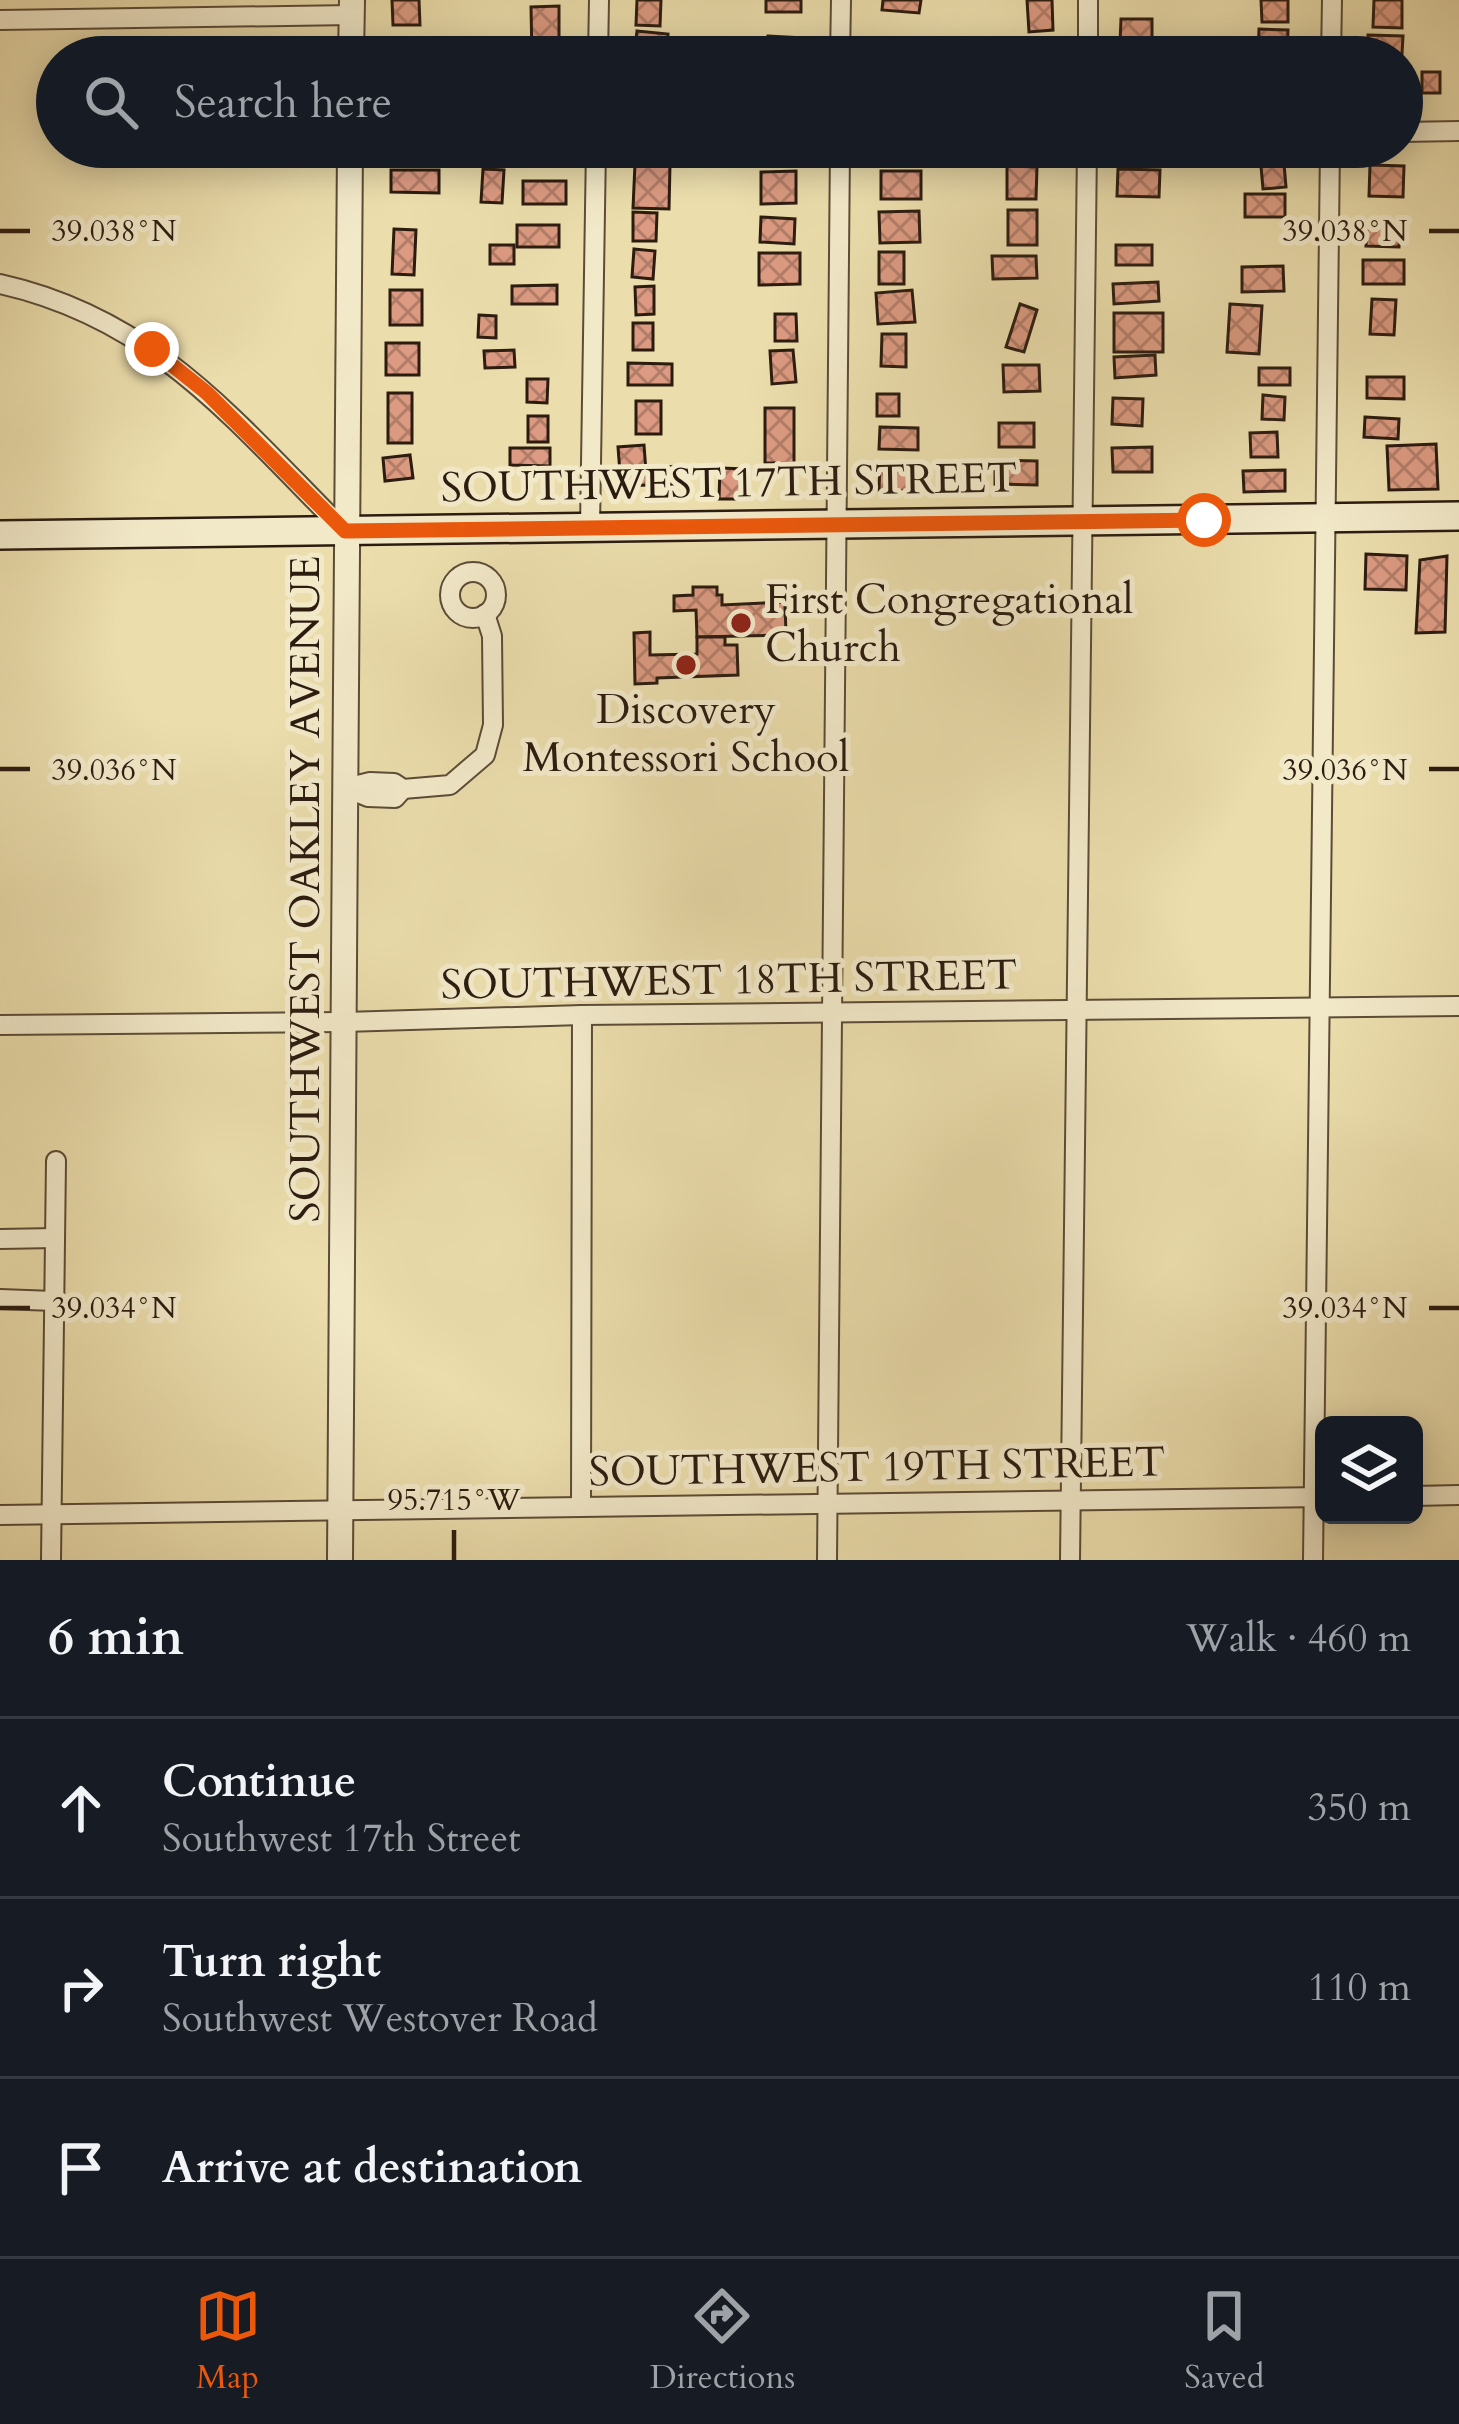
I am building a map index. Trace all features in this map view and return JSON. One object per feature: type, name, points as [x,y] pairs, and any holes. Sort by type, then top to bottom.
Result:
[{"type":"main road","name":"SOUTHWEST 17TH STREET","points":[[0,535],[1459,515]]},
{"type":"street","points":[[598,36],[599,0]]},
{"type":"street","points":[[840,36],[841,0]]},
{"type":"street","points":[[1088,0],[1088,36]]},
{"type":"street","points":[[1331,36],[1332,0]]},
{"type":"street","points":[[0,20],[352,8]]},
{"type":"street","points":[[1423,132],[1459,131]]},
{"type":"street","name":"SOUTHWEST OAKLEY AVENUE","points":[[340,1560],[350,168]]},
{"type":"street","points":[[590,527],[596,168]]},
{"type":"street","points":[[827,1560],[839,168]]},
{"type":"street","points":[[1070,1560],[1087,168]]},
{"type":"street","points":[[1319,1416],[1330,168]]},
{"type":"street","points":[[0,284],[94,315],[152,349],[207,393],[345,531]]},
{"type":"street","points":[[346,788],[368,797],[395,798],[403,789],[450,785],[485,754],[493,725],[492,636],[485,614]]},
{"type":"street","name":"SOUTHWEST 18TH STREET","points":[[0,1025],[1459,1006]]},
{"type":"street","points":[[581,1508],[582,1015]]},
{"type":"street","points":[[51,1560],[56,1161]]},
{"type":"street","points":[[0,1239],[55,1238]]},
{"type":"street","points":[[0,1299],[54,1301]]},
{"type":"street","points":[[1423,1496],[1459,1495]]},
{"type":"street","name":"SOUTHWEST 19TH STREET","points":[[0,1515],[1315,1497]]},
{"type":"street","points":[[1313,1560],[1316,1524]]},
{"type":"building","points":[[392,0],[419,0],[420,25],[393,25]]},
{"type":"building","points":[[637,0],[661,0],[660,26],[636,25]]},
{"type":"building","points":[[766,0],[801,0],[801,12],[766,12]]},
{"type":"building","points":[[883,0],[921,0],[919,13],[882,10]]},
{"type":"building","points":[[1027,0],[1052,0],[1053,30],[1029,32]]},
{"type":"building","points":[[1261,0],[1288,0],[1288,22],[1262,22]]},
{"type":"building","points":[[1374,0],[1402,0],[1402,28],[1373,27]]},
{"type":"building","points":[[559,6],[559,36],[532,36],[531,7]]},
{"type":"building","points":[[1121,19],[1152,19],[1152,36],[1120,36]]},
{"type":"building","points":[[1259,29],[1288,30],[1288,36],[1259,36]]},
{"type":"building","points":[[637,31],[668,34],[668,36],[636,36]]},
{"type":"building","points":[[1423,72],[1440,72],[1440,93],[1423,93]]},
{"type":"building","points":[[635,168],[670,168],[669,209],[633,208]]},
{"type":"building","points":[[1007,168],[1037,168],[1036,199],[1007,199]]},
{"type":"building","points":[[1261,168],[1284,168],[1286,187],[1263,189]]},
{"type":"building","points":[[1370,168],[1404,168],[1403,197],[1369,196]]},
{"type":"building","points":[[483,169],[504,170],[502,203],[481,202]]},
{"type":"building","points":[[1118,169],[1160,170],[1159,197],[1117,196]]},
{"type":"building","points":[[391,170],[439,170],[439,193],[391,192]]},
{"type":"building","points":[[796,171],[796,203],[761,204],[761,172]]},
{"type":"building","points":[[881,171],[921,171],[921,199],[881,199]]},
{"type":"building","points":[[523,181],[566,181],[566,204],[523,204]]},
{"type":"building","points":[[1245,194],[1285,194],[1285,217],[1245,217]]},
{"type":"building","points":[[1008,210],[1037,210],[1037,245],[1008,245]]},
{"type":"building","points":[[919,211],[920,242],[880,243],[879,212]]},
{"type":"building","points":[[633,212],[657,213],[656,241],[633,241]]},
{"type":"building","points":[[761,217],[795,219],[794,244],[760,242]]},
{"type":"building","points":[[517,225],[559,225],[559,247],[517,247]]},
{"type":"building","points":[[1367,227],[1400,227],[1399,247],[1366,246]]},
{"type":"building","points":[[394,229],[416,230],[414,275],[392,274]]},
{"type":"building","points":[[490,245],[514,245],[514,264],[490,264]]},
{"type":"building","points":[[1116,245],[1152,245],[1152,265],[1116,265]]},
{"type":"building","points":[[634,249],[655,251],[653,279],[632,277]]},
{"type":"building","points":[[879,252],[904,252],[904,284],[879,284]]},
{"type":"building","points":[[759,253],[800,253],[800,284],[759,285]]},
{"type":"building","points":[[992,256],[1036,256],[1037,278],[993,279]]},
{"type":"building","points":[[1363,260],[1404,260],[1404,284],[1363,284]]},
{"type":"building","points":[[1283,266],[1284,291],[1242,292],[1242,267]]},
{"type":"building","points":[[1158,282],[1159,301],[1114,304],[1113,284]]},
{"type":"building","points":[[557,285],[557,304],[512,304],[512,286]]},
{"type":"building","points":[[654,286],[654,314],[636,315],[635,287]]},
{"type":"building","points":[[390,290],[422,290],[422,325],[390,325]]},
{"type":"building","points":[[912,290],[915,322],[878,324],[876,293]]},
{"type":"building","points":[[1372,299],[1396,300],[1394,335],[1370,334]]},
{"type":"building","points":[[1020,304],[1037,310],[1024,352],[1006,347]]},
{"type":"building","points":[[1230,304],[1262,306],[1259,354],[1227,352]]},
{"type":"building","points":[[1114,313],[1163,313],[1163,352],[1114,352]]},
{"type":"building","points":[[775,314],[796,314],[797,341],[775,341]]},
{"type":"building","points":[[479,315],[496,316],[496,338],[478,337]]},
{"type":"building","points":[[633,323],[653,323],[653,350],[633,350]]},
{"type":"building","points":[[882,334],[906,334],[906,367],[881,366]]},
{"type":"building","points":[[386,343],[419,343],[419,375],[386,375]]},
{"type":"building","points":[[514,350],[515,367],[485,368],[484,351]]},
{"type":"building","points":[[793,350],[796,382],[772,384],[770,351]]},
{"type":"building","points":[[1155,355],[1156,375],[1115,378],[1114,357]]},
{"type":"building","points":[[628,363],[672,364],[672,385],[628,385]]},
{"type":"building","points":[[1003,365],[1039,365],[1040,391],[1004,392]]},
{"type":"building","points":[[1259,368],[1290,368],[1290,385],[1259,385]]},
{"type":"building","points":[[1367,377],[1404,377],[1404,399],[1367,398]]},
{"type":"building","points":[[527,379],[548,379],[547,403],[527,402]]},
{"type":"building","points":[[388,393],[412,393],[412,443],[388,443]]},
{"type":"building","points":[[877,394],[899,394],[899,416],[877,416]]},
{"type":"building","points":[[1263,395],[1285,397],[1284,420],[1262,419]]},
{"type":"building","points":[[1113,398],[1143,399],[1142,426],[1112,424]]},
{"type":"building","points":[[636,401],[661,401],[661,434],[636,434]]},
{"type":"building","points":[[765,408],[794,408],[794,463],[765,463]]},
{"type":"building","points":[[528,416],[548,416],[548,442],[528,442]]},
{"type":"building","points":[[1365,417],[1399,419],[1398,439],[1364,437]]},
{"type":"building","points":[[999,423],[1034,423],[1034,447],[999,447]]},
{"type":"building","points":[[880,427],[918,428],[918,450],[879,449]]},
{"type":"building","points":[[1277,432],[1278,457],[1251,457],[1250,433]]},
{"type":"building","points":[[1436,444],[1438,489],[1389,490],[1387,446]]},
{"type":"building","points":[[644,445],[647,485],[621,486],[618,447]]},
{"type":"building","points":[[1152,447],[1152,472],[1113,472],[1112,448]]},
{"type":"building","points":[[510,448],[550,448],[550,466],[510,465]]},
{"type":"building","points":[[410,455],[413,478],[385,481],[383,458]]},
{"type":"building","points":[[995,460],[1037,461],[1037,485],[995,484]]},
{"type":"building","points":[[880,462],[912,464],[911,491],[879,490]]},
{"type":"building","points":[[686,466],[687,484],[664,485],[663,467]]},
{"type":"building","points":[[720,468],[746,469],[745,499],[719,499]]},
{"type":"building","points":[[1285,470],[1285,491],[1244,492],[1243,471]]},
{"type":"building","points":[[1366,554],[1407,556],[1406,590],[1365,589]]},
{"type":"building","points":[[1447,556],[1445,632],[1416,633],[1420,560]]},
{"type":"building","name":"First Congregational Church","points":[[693,587],[717,587],[722,605],[785,602],[786,635],[697,637],[696,610],[674,611],[674,596],[693,595]]},
{"type":"building","name":"Discovery Montessori School","points":[[650,632],[650,655],[697,654],[697,637],[725,637],[725,645],[737,645],[738,675],[657,678],[657,683],[635,684],[634,633]]},
{"type":"place","name":"First Congregational Church","points":[[741,623]]},
{"type":"place","name":"Discovery Montessori School","points":[[686,665]]},
{"type":"route","points":[[152,349],[207,393],[345,531],[1204,520]]}]
